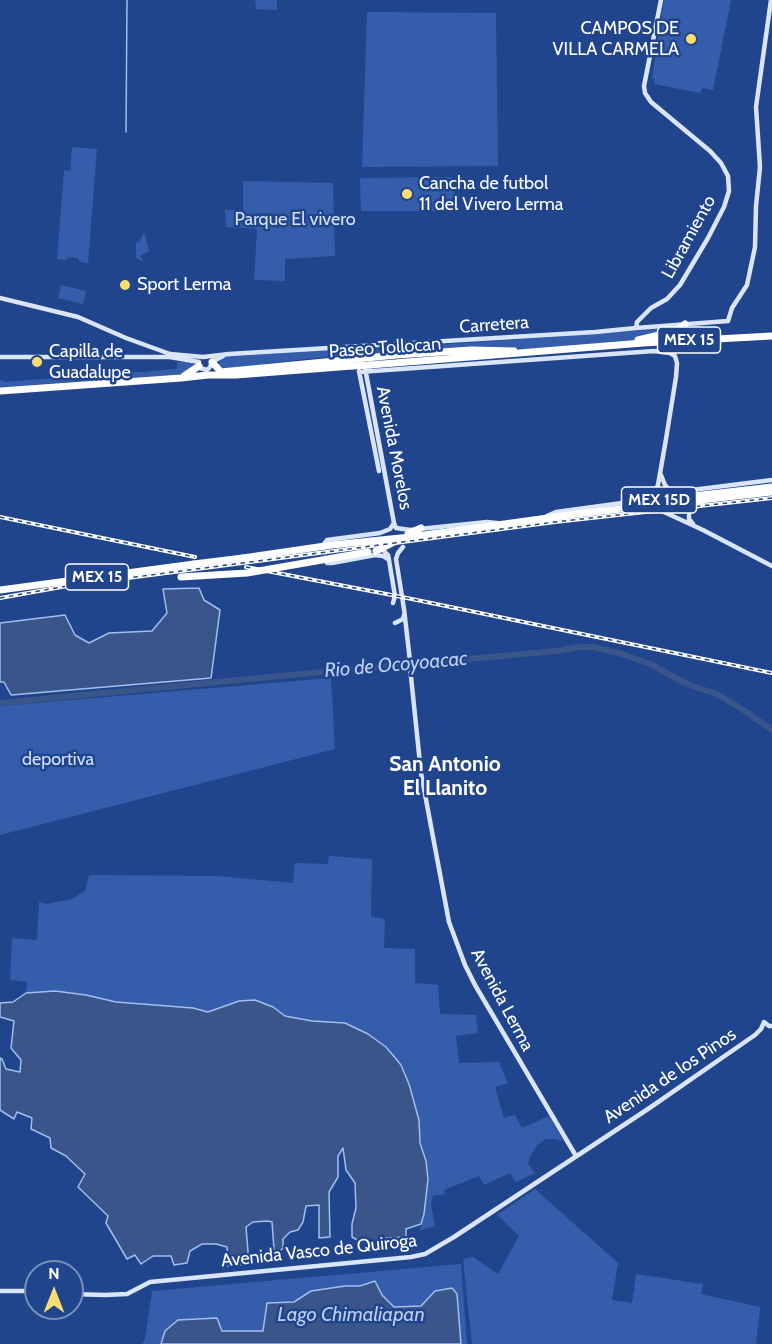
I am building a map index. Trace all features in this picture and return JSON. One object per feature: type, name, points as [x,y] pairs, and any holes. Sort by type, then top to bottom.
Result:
[{"type":"highway","points":[[607,347],[679,330],[685,324]]},
{"type":"highway","name":"Paseo Tollocan","points":[[0,391],[688,340],[772,336]]},
{"type":"highway","points":[[181,378],[207,363],[221,372],[471,350],[532,352]]},
{"type":"highway","name":"MEX 15D","points":[[593,512],[610,507],[772,487]]},
{"type":"highway","name":"MEX 15","points":[[0,590],[332,545],[772,492]]},
{"type":"highway","points":[[397,537],[421,528]]},
{"type":"highway","points":[[181,577],[247,573],[380,551],[392,542],[410,537]]},
{"type":"main road","name":"Libramiento","points":[[636,327],[637,322],[651,308],[668,299],[680,285],[708,238],[724,207],[729,191],[728,176],[721,163],[710,151],[651,102],[645,93],[644,86],[661,0]]},
{"type":"main road","name":"Carretera","points":[[170,355],[207,363],[225,355],[595,332],[728,321],[732,308],[747,285],[754,246],[760,167],[756,107],[771,0]]},
{"type":"main road","points":[[0,298],[78,317],[170,355]]},
{"type":"main road","points":[[393,345],[390,348],[391,351],[397,355]]},
{"type":"main road","name":"Avenida Morelos","points":[[354,347],[366,371],[364,378],[379,469],[381,456]]},
{"type":"main road","name":"Avenida Morelos","points":[[362,347],[359,372],[364,378],[394,523],[399,529],[421,528]]},
{"type":"main road","points":[[359,372],[654,351],[670,353],[676,359],[676,377],[658,485],[655,491],[645,498]]},
{"type":"main road","points":[[0,357],[170,355]]},
{"type":"main road","points":[[207,363],[225,355]]},
{"type":"main road","points":[[399,375],[400,369]]},
{"type":"main road","points":[[661,467],[665,485],[669,490],[676,492]]},
{"type":"main road","points":[[542,519],[556,512],[637,501],[676,492],[772,480]]},
{"type":"main road","points":[[698,528],[689,519],[689,512],[710,499]]},
{"type":"main road","points":[[650,506],[772,566]]},
{"type":"main road","points":[[421,528],[487,522],[503,524]]},
{"type":"main road","points":[[324,544],[327,540],[380,533],[390,529],[394,523]]},
{"type":"main road","points":[[403,547],[396,559],[410,661]]},
{"type":"main road","points":[[380,551],[388,555],[395,596],[393,603]]},
{"type":"main road","points":[[325,558],[327,563],[375,555],[389,560]]},
{"type":"main road","points":[[397,597],[404,606]]},
{"type":"main road","points":[[404,612],[403,619],[395,622],[402,623],[406,627]]},
{"type":"main road","name":"Avenida Lerma","points":[[410,667],[422,782],[449,922],[470,969],[578,1155]]},
{"type":"main road","name":"Avenida de los Pinos","points":[[578,1155],[755,1035],[764,1022],[772,1026]]},
{"type":"main road","name":"Avenida Vasco de Quiroga","points":[[84,1294],[127,1294],[150,1282],[417,1257],[454,1237],[578,1155]]},
{"type":"main road","points":[[0,1291],[24,1292]]},
{"type":"green space","points":[[255,0],[277,0],[277,10],[256,9]]},
{"type":"green space","name":"CAMPOS DE VILLA CARMELA","points":[[664,0],[731,0],[713,90],[702,88],[700,93],[654,84],[655,79],[652,78]]},
{"type":"green space","points":[[367,12],[496,13],[498,166],[362,167]]},
{"type":"green space","points":[[72,147],[97,149],[88,263],[80,262],[78,258],[57,259],[64,170],[70,171]]},
{"type":"green space","name":"Cancha de futbol 11 del Vivero Lerma","points":[[454,177],[454,211],[361,211],[360,178]]},
{"type":"green space","name":"Parque El vivero","points":[[243,181],[333,183],[335,256],[285,259],[285,281],[254,280],[257,229],[226,227],[225,210],[243,210]]},
{"type":"green space","points":[[144,232],[149,251],[140,256],[144,262],[136,258],[136,243],[140,241]]},
{"type":"green space","points":[[61,285],[86,291],[83,304],[58,298]]},
{"type":"green space","points":[[675,328],[680,336],[677,339],[528,349],[367,356],[366,350]]},
{"type":"green space","points":[[355,347],[357,360],[345,355],[269,363],[230,370],[217,366],[225,355]]},
{"type":"green space","points":[[177,362],[191,362],[195,368],[187,374],[0,387],[0,380],[6,382],[177,369]]},
{"type":"green space","name":"deportiva","points":[[331,678],[335,749],[0,835],[0,706]]},
{"type":"green space","points":[[329,856],[372,859],[371,917],[385,919],[384,948],[415,949],[415,983],[438,985],[440,1014],[476,1015],[478,1033],[456,1036],[459,1063],[499,1062],[508,1083],[495,1087],[504,1118],[515,1115],[522,1128],[549,1116],[563,1141],[546,1139],[537,1145],[528,1164],[535,1173],[516,1182],[510,1173],[484,1185],[479,1176],[444,1190],[445,1194],[433,1196],[431,1203],[435,1227],[420,1231],[428,1179],[426,1161],[420,1143],[419,1120],[409,1084],[345,1023],[312,1021],[285,1016],[239,1001],[208,1012],[193,1008],[116,1002],[55,991],[26,993],[27,982],[10,980],[12,938],[37,940],[39,902],[46,904],[72,899],[85,891],[89,875],[217,876],[293,883],[295,863],[328,864]]},
{"type":"green space","points":[[535,1189],[618,1263],[612,1300],[632,1303],[636,1274],[703,1284],[701,1294],[760,1307],[756,1344],[472,1344],[463,1259],[473,1257],[498,1274],[519,1236],[497,1215]]},
{"type":"green space","points":[[461,1264],[467,1344],[142,1344],[145,1339],[152,1291]]},
{"type":"water","points":[[199,588],[204,600],[220,610],[211,678],[11,695],[4,682],[0,682],[0,623],[65,615],[75,635],[89,643],[109,633],[152,631],[167,613],[163,589]]},
{"type":"water","points":[[55,991],[116,1002],[193,1008],[208,1012],[239,1001],[255,1000],[273,1007],[285,1016],[312,1021],[345,1023],[368,1034],[386,1047],[401,1065],[409,1084],[419,1120],[420,1143],[426,1161],[428,1179],[421,1224],[406,1229],[406,1237],[386,1238],[381,1250],[373,1249],[368,1241],[359,1241],[352,1237],[356,1208],[355,1183],[346,1170],[343,1148],[338,1156],[338,1177],[329,1192],[330,1237],[319,1238],[319,1205],[306,1206],[303,1222],[298,1230],[290,1232],[283,1239],[283,1248],[278,1253],[274,1249],[272,1222],[253,1222],[246,1227],[249,1264],[228,1266],[227,1247],[216,1244],[202,1244],[190,1251],[187,1263],[174,1265],[171,1256],[153,1256],[141,1264],[135,1255],[127,1259],[106,1223],[108,1216],[78,1187],[85,1174],[66,1156],[51,1148],[50,1138],[31,1129],[32,1118],[17,1112],[14,1119],[0,1110],[0,1058],[6,1069],[20,1072],[21,1060],[11,1048],[14,1021],[0,1017],[0,1003],[13,1002],[26,993]]},
{"type":"water","name":"Lago Chimaliapan","points":[[375,1281],[382,1295],[394,1307],[421,1306],[435,1291],[452,1288],[457,1294],[461,1344],[161,1344],[165,1331],[178,1320],[217,1318],[222,1331],[263,1331],[267,1303],[294,1302],[311,1291],[360,1286]]},
{"type":"waterway","points":[[126,132],[127,0]]},
{"type":"waterway","name":"Rio de Ocoyoacac","points":[[0,703],[593,647],[650,664],[689,685],[717,694],[772,730]]},
{"type":"tunnel","points":[[324,544],[325,558]]},
{"type":"railway","points":[[0,598],[67,586],[555,522],[772,498]]},
{"type":"railway","points":[[0,517],[195,557]]},
{"type":"railway","points":[[246,567],[772,673]]},
{"type":"place","name":"CAMPOS DE VILLA CARMELA","points":[[691,39]]},
{"type":"place","name":"Cancha de futbol 11 del Vivero Lerma","points":[[407,194]]},
{"type":"place","name":"Sport Lerma","points":[[125,285]]},
{"type":"place","name":"Capilla de Guadalupe","points":[[37,362]]},
{"type":"district","name":"San Antonio El Llanito","points":[[445,777]]}]
